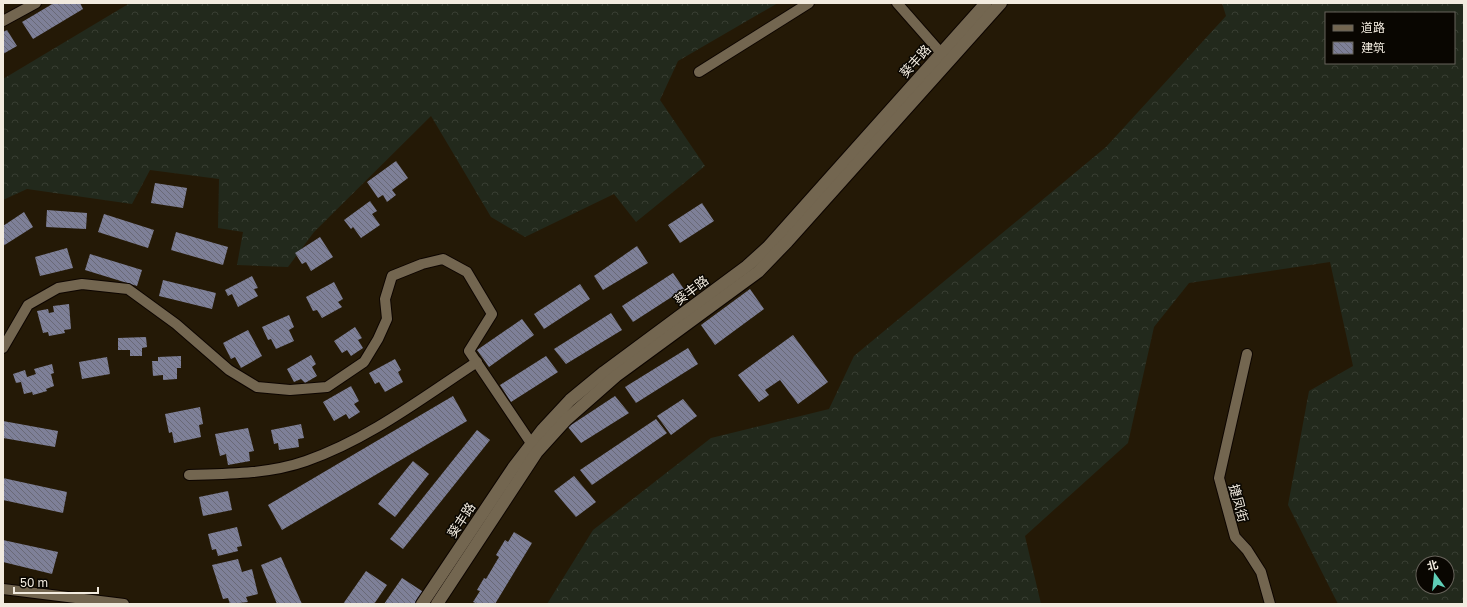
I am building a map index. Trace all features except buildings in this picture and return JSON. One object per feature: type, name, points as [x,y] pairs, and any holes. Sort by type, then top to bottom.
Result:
[{"type":"main road","name":"葵丰路","points":[[437,604],[535,448],[570,400],[604,372],[747,266],[768,247],[986,3]]},
{"type":"main road","name":"葵丰路","points":[[422,604],[512,468],[616,376],[758,272],[787,242],[1000,3]]},
{"type":"street","points":[[3,21],[36,3]]},
{"type":"street","points":[[699,72],[809,3]]},
{"type":"street","points":[[897,3],[941,53]]},
{"type":"street","points":[[3,348],[28,305],[58,288],[82,284],[128,289],[176,324],[229,370],[257,387],[290,390],[327,387],[364,362],[378,339],[387,319],[385,298],[392,276],[422,264],[443,259],[467,272],[492,314],[469,351],[535,448]]},
{"type":"street","name":"捷凤街","points":[[1247,354],[1219,478],[1235,537],[1247,550],[1261,572],[1270,604]]},
{"type":"street","points":[[188,475],[250,473],[305,462],[373,431],[477,362]]},
{"type":"street","points":[[3,589],[124,604]]},
{"type":"green space","points":[[130,3],[778,3],[678,61],[660,100],[705,166],[636,222],[614,194],[525,237],[491,217],[431,116],[314,232],[288,267],[237,265],[243,232],[218,228],[219,179],[150,170],[132,204],[27,189],[3,200],[3,79]]},
{"type":"green space","points":[[1222,3],[1464,3],[1464,604],[1338,604],[1288,505],[1309,391],[1353,366],[1330,262],[1189,283],[1154,327],[1128,443],[1025,536],[1041,604],[547,604],[593,530],[711,438],[829,409],[854,356],[1106,147],[1226,16]]}]
